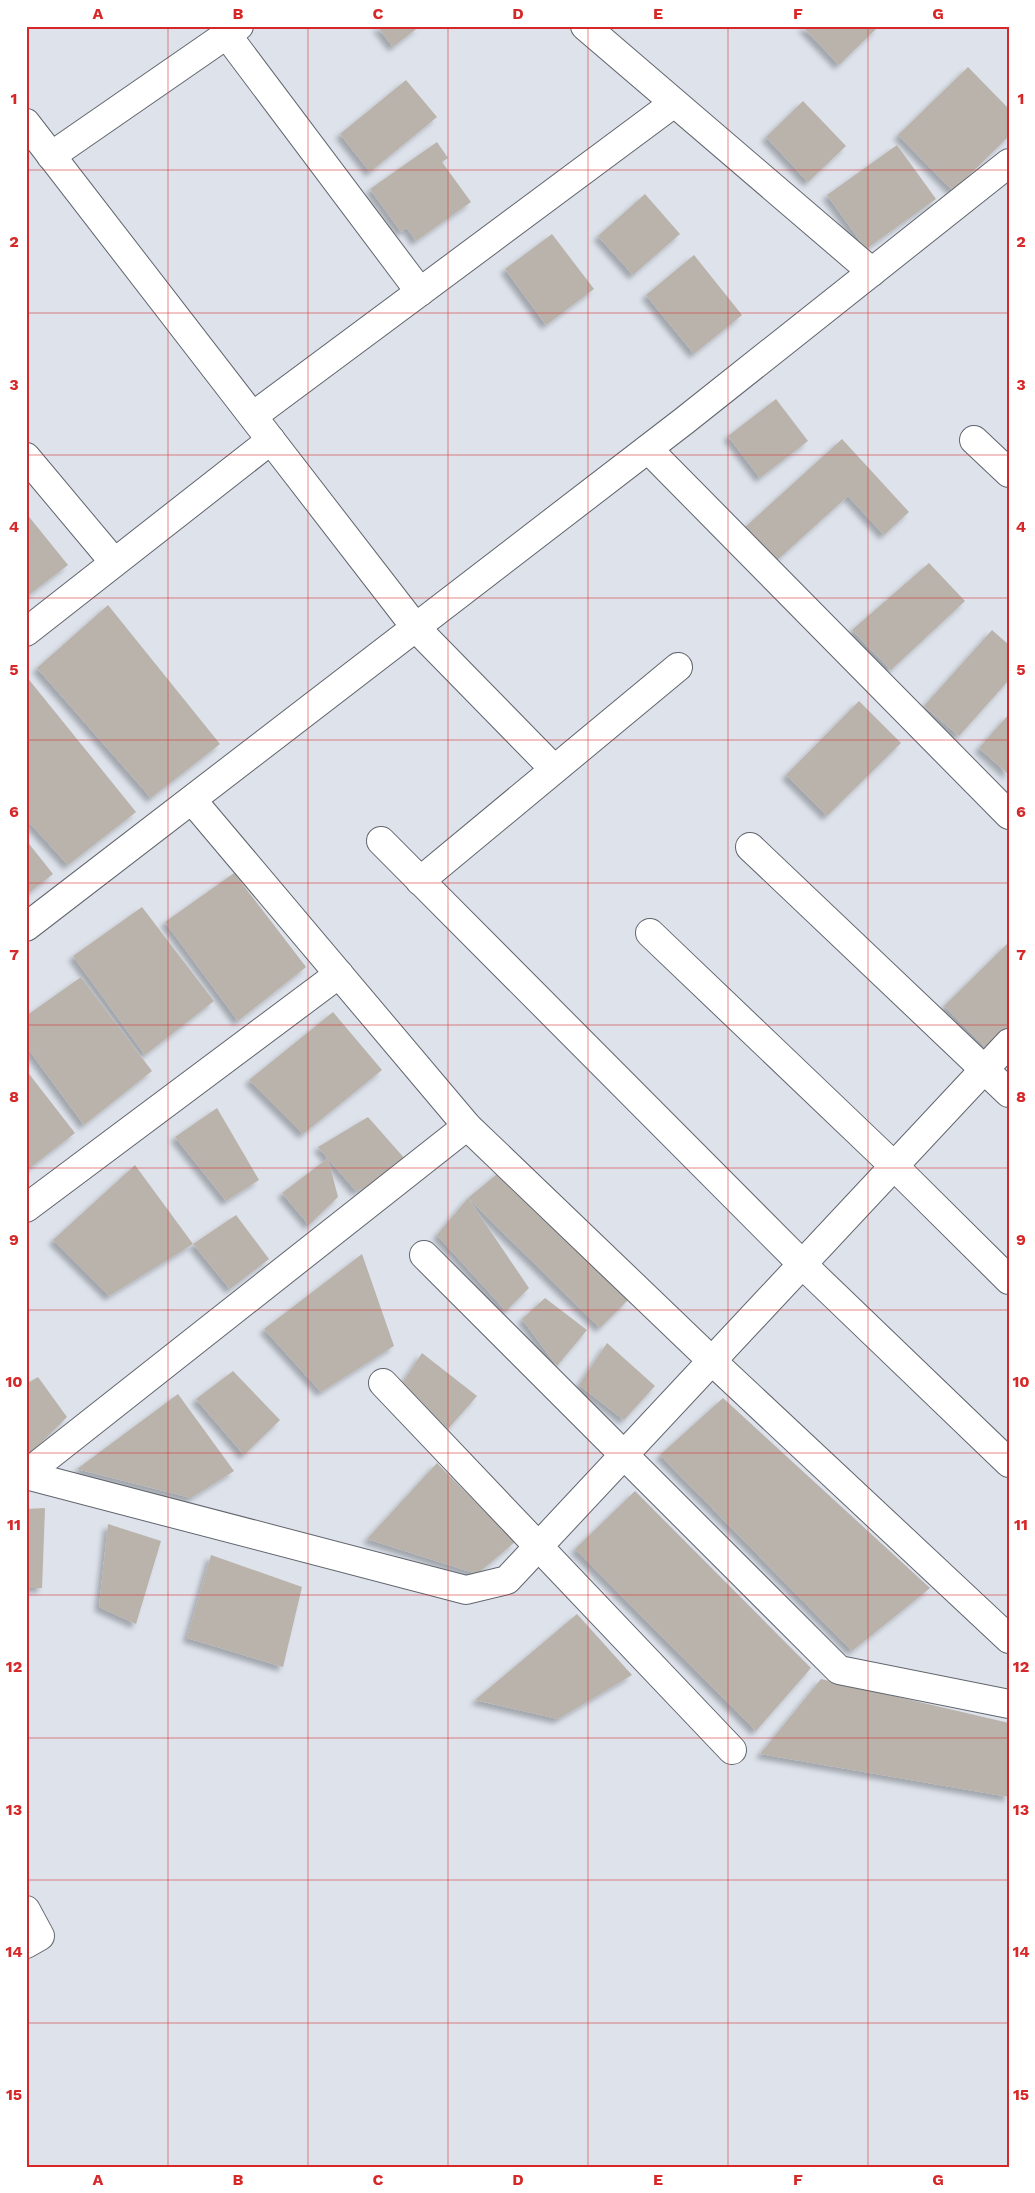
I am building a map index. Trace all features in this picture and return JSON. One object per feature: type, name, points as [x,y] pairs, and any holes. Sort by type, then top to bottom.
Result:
[{"type":"street","points":[[585,26],[872,272]]},
{"type":"street","points":[[51,156],[233,31],[420,292]]},
{"type":"street","points":[[253,416],[674,103]]},
{"type":"street","points":[[26,123],[416,628],[554,769]]},
{"type":"street","points":[[26,928],[648,449],[1009,163]]},
{"type":"street","points":[[26,632],[271,440]]},
{"type":"street","points":[[974,440],[1009,473]]},
{"type":"street","points":[[648,449],[1009,815]]},
{"type":"street","points":[[26,457],[114,562]]},
{"type":"street","points":[[420,881],[678,667]]},
{"type":"street","points":[[192,800],[467,1126],[712,1361],[1009,1639]]},
{"type":"street","points":[[381,841],[802,1264],[1009,1463]]},
{"type":"street","points":[[750,847],[1009,1093]]},
{"type":"street","points":[[650,933],[894,1166],[1009,1280]]},
{"type":"street","points":[[26,1208],[339,974]]},
{"type":"street","points":[[26,1474],[466,1590],[507,1580],[1009,1043]]},
{"type":"street","points":[[26,1474],[467,1126]]},
{"type":"street","points":[[424,1255],[839,1670],[1009,1704]]},
{"type":"street","points":[[383,1383],[732,1750]]},
{"type":"street","points":[[26,1910],[40,1936],[26,1944]]},
{"type":"building","points":[[377,26],[420,26],[393,47]]},
{"type":"building","points":[[802,26],[879,26],[839,65]]},
{"type":"building","points":[[968,67],[1009,109],[1009,136],[953,191],[898,135]]},
{"type":"building","points":[[406,80],[437,117],[370,172],[340,134]]},
{"type":"building","points":[[803,101],[846,146],[808,182],[766,137]]},
{"type":"building","points":[[437,142],[448,158],[442,162],[471,202],[416,241],[407,228],[401,232],[370,189]]},
{"type":"building","points":[[897,145],[936,199],[866,249],[827,195]]},
{"type":"building","points":[[645,194],[680,234],[633,275],[598,236]]},
{"type":"building","points":[[552,234],[594,289],[546,325],[505,269]]},
{"type":"building","points":[[694,255],[742,315],[694,354],[646,295]]},
{"type":"building","points":[[776,399],[808,441],[760,478],[728,436]]},
{"type":"building","points":[[842,439],[909,512],[884,535],[848,496],[774,563],[743,529]]},
{"type":"building","points":[[26,513],[68,565],[26,597]]},
{"type":"building","points":[[929,563],[965,601],[891,670],[852,630]]},
{"type":"building","points":[[108,605],[220,744],[151,798],[37,668]]},
{"type":"building","points":[[992,630],[1009,645],[1009,680],[959,736],[924,706]]},
{"type":"building","points":[[26,676],[136,812],[68,865],[26,819]]},
{"type":"building","points":[[859,701],[901,743],[827,816],[786,775]]},
{"type":"building","points":[[1009,714],[1009,775],[979,748]]},
{"type":"building","points":[[26,840],[53,874],[26,895]]},
{"type":"building","points":[[234,873],[306,967],[238,1021],[165,922]]},
{"type":"building","points":[[142,907],[214,1001],[145,1055],[73,956]]},
{"type":"building","points":[[1009,942],[1009,1026],[986,1048],[944,1006]]},
{"type":"building","points":[[81,977],[152,1071],[84,1125],[26,1046],[26,1016]]},
{"type":"building","points":[[333,1012],[382,1070],[303,1134],[249,1080]]},
{"type":"building","points":[[26,1070],[75,1133],[26,1171]]},
{"type":"building","points":[[217,1108],[259,1180],[226,1201],[175,1137]]},
{"type":"building","points":[[368,1117],[413,1168],[356,1191],[318,1147]]},
{"type":"building","points":[[328,1158],[338,1197],[309,1225],[282,1193]]},
{"type":"building","points":[[135,1165],[193,1244],[109,1296],[53,1240]]},
{"type":"building","points":[[508,1165],[628,1300],[600,1328],[468,1198]]},
{"type":"building","points":[[468,1198],[529,1288],[506,1311],[437,1235]]},
{"type":"building","points":[[236,1215],[269,1259],[230,1289],[193,1244]]},
{"type":"building","points":[[362,1254],[394,1346],[321,1392],[264,1329]]},
{"type":"building","points":[[545,1298],[587,1330],[557,1366],[522,1319]]},
{"type":"building","points":[[607,1343],[655,1386],[624,1420],[579,1385]]},
{"type":"building","points":[[422,1353],[477,1396],[448,1429],[403,1382]]},
{"type":"building","points":[[233,1371],[280,1420],[244,1455],[196,1399]]},
{"type":"building","points":[[38,1377],[67,1417],[31,1453],[26,1448],[26,1384]]},
{"type":"building","points":[[178,1394],[234,1471],[191,1498],[77,1469]]},
{"type":"building","points":[[723,1398],[930,1588],[852,1651],[660,1455]]},
{"type":"building","points":[[437,1463],[515,1542],[477,1574],[367,1539]]},
{"type":"building","points":[[635,1491],[811,1668],[756,1731],[575,1549]]},
{"type":"building","points":[[45,1508],[42,1588],[26,1588],[26,1509]]},
{"type":"building","points":[[108,1524],[161,1541],[136,1624],[99,1607]]},
{"type":"building","points":[[211,1555],[302,1587],[283,1667],[187,1638]]},
{"type":"building","points":[[577,1614],[632,1675],[558,1719],[475,1700]]},
{"type":"building","points":[[821,1679],[1009,1723],[1009,1797],[760,1754]]}]
